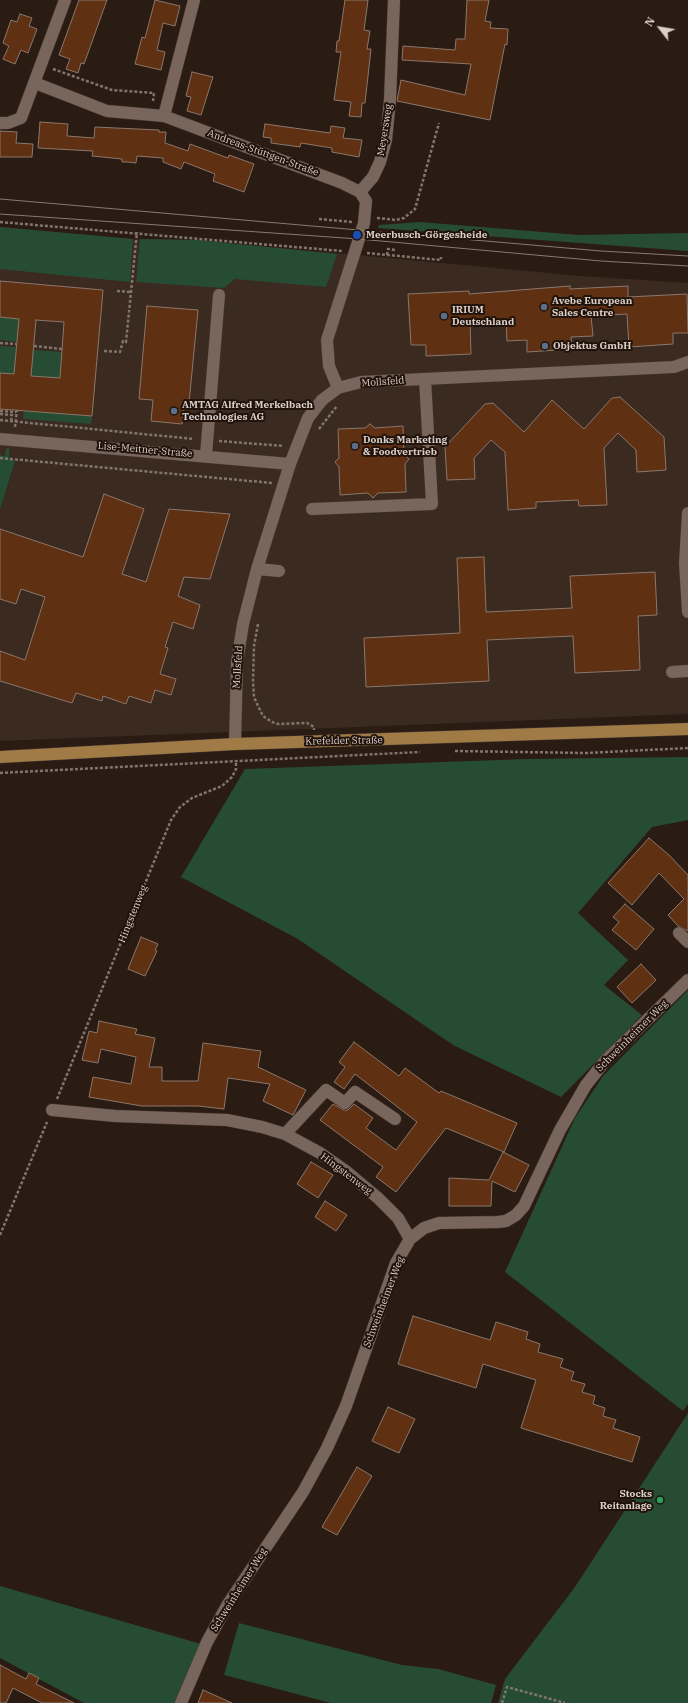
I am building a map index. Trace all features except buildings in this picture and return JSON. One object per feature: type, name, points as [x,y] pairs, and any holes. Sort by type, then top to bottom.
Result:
[{"type":"main road","name":"Krefelder Straße","points":[[0,757],[235,744],[407,740],[688,729]]},
{"type":"street","points":[[0,123],[8,123],[22,118],[65,0]]},
{"type":"street","points":[[164,116],[194,0]]},
{"type":"street","name":"Meyersweg","points":[[360,192],[373,177],[386,140],[390,100],[394,0]]},
{"type":"street","name":"Andreas-Stüttgen-Straße","points":[[35,83],[107,111],[164,116],[342,183],[360,192]]},
{"type":"street","points":[[340,388],[329,366],[331,350],[327,340],[339,315],[365,220],[366,201],[360,192]]},
{"type":"street","points":[[206,455],[219,295]]},
{"type":"street","name":"Mollsfeld","points":[[235,744],[237,662],[243,624],[257,569],[290,464],[308,418],[322,400],[340,388],[361,382],[674,367],[688,362]]},
{"type":"street","points":[[312,509],[432,504],[426,379]]},
{"type":"street","name":"Lise-Meitner-Straße","points":[[0,438],[206,455],[290,464]]},
{"type":"street","points":[[688,513],[685,563],[688,612]]},
{"type":"street","points":[[257,569],[280,571]]},
{"type":"street","points":[[672,672],[688,671]]},
{"type":"street","name":"Schweinheimer Weg","points":[[181,1703],[207,1642],[228,1604],[303,1492],[327,1448],[346,1406],[396,1263],[410,1239],[424,1228],[439,1223],[498,1222],[516,1215],[524,1206],[560,1130],[586,1085],[605,1061],[688,980]]},
{"type":"street","points":[[285,1134],[326,1090],[345,1103],[355,1092],[395,1119]]},
{"type":"street","name":"Hingstenweg","points":[[52,1110],[115,1116],[227,1120],[262,1127],[285,1134],[320,1154],[347,1172],[378,1198],[398,1218],[410,1239]]},
{"type":"path","points":[[41,64],[112,90],[154,93],[151,115]]},
{"type":"path","points":[[319,219],[396,220],[404,218],[415,209],[439,123]]},
{"type":"path","points":[[0,222],[137,232],[440,260],[441,257]]},
{"type":"path","points":[[104,351],[120,352],[123,341],[126,342],[137,232]]},
{"type":"path","points":[[387,255],[388,249],[395,250]]},
{"type":"path","points":[[116,291],[131,292]]},
{"type":"path","points":[[0,343],[16,344]]},
{"type":"path","points":[[34,346],[62,349]]},
{"type":"path","points":[[316,434],[341,400],[340,388]]},
{"type":"path","points":[[0,412],[16,411],[16,422]]},
{"type":"path","points":[[0,412],[12,415],[11,421]]},
{"type":"path","points":[[0,420],[131,432]]},
{"type":"path","points":[[0,458],[284,484]]},
{"type":"path","points":[[259,616],[254,646],[254,697],[263,716],[272,722],[278,724],[311,725],[314,727],[314,758]]},
{"type":"path","name":"Hingstenweg","points":[[0,1235],[172,820],[180,806],[192,798],[222,786],[232,777],[236,769],[235,744]]},
{"type":"path","points":[[450,751],[586,753],[688,748]]},
{"type":"path","points":[[0,773],[423,752]]},
{"type":"path","points":[[502,1703],[507,1688],[565,1703]]},
{"type":"shaded area","points":[[0,227],[133,239],[197,240],[581,276],[688,283],[688,714],[0,741],[0,510],[15,463],[9,456],[9,448],[5,456],[0,455]]},
{"type":"green space","points":[[420,222],[579,235],[688,233],[688,251],[378,228],[379,225]]},
{"type":"green space","points":[[0,227],[133,239],[130,282],[0,269]]},
{"type":"green space","points":[[140,239],[197,240],[337,254],[326,287],[235,279],[224,288],[136,282]]},
{"type":"green space","points":[[0,317],[19,319],[17,342],[0,340]]},
{"type":"green space","points":[[0,346],[16,347],[14,374],[0,373]]},
{"type":"green space","points":[[33,350],[62,352],[60,378],[31,376]]},
{"type":"green space","points":[[24,411],[92,416],[91,424],[23,419]]},
{"type":"green space","points":[[6,448],[9,448],[9,456],[15,462],[0,510],[0,455],[5,456]]},
{"type":"green space","points":[[688,757],[688,820],[652,827],[578,913],[628,960],[604,985],[642,1015],[561,1097],[453,1045],[298,939],[181,877],[245,769],[527,759]]},
{"type":"green space","points":[[688,990],[688,1404],[683,1411],[505,1272],[575,1118],[603,1076]]},
{"type":"green space","name":"Stocks Reitanlage","points":[[688,1413],[688,1703],[498,1703],[505,1679],[575,1587]]},
{"type":"green space","points":[[0,1586],[201,1644],[177,1703],[84,1703],[0,1658]]},
{"type":"green space","points":[[239,1623],[402,1665],[438,1669],[496,1685],[491,1703],[331,1703],[224,1675]]},
{"type":"tram line","points":[[0,199],[601,251],[688,256]]},
{"type":"tram line","points":[[0,214],[359,239],[601,261],[688,266]]},
{"type":"place","name":"Meerbusch-Görgesheide","points":[[357,235]]},
{"type":"place","name":"Avebe European Sales Centre","points":[[544,307]]},
{"type":"place","name":"IRIUM Deutschland","points":[[444,316]]},
{"type":"place","name":"Objektus GmbH","points":[[545,346]]},
{"type":"place","name":"AMTAG Alfred Merkelbach Technologies AG","points":[[174,411]]},
{"type":"place","name":"Donks Marketing & Foodvertrieb","points":[[355,446]]},
{"type":"place","name":"Stocks Reitanlage","points":[[660,1500]]}]
